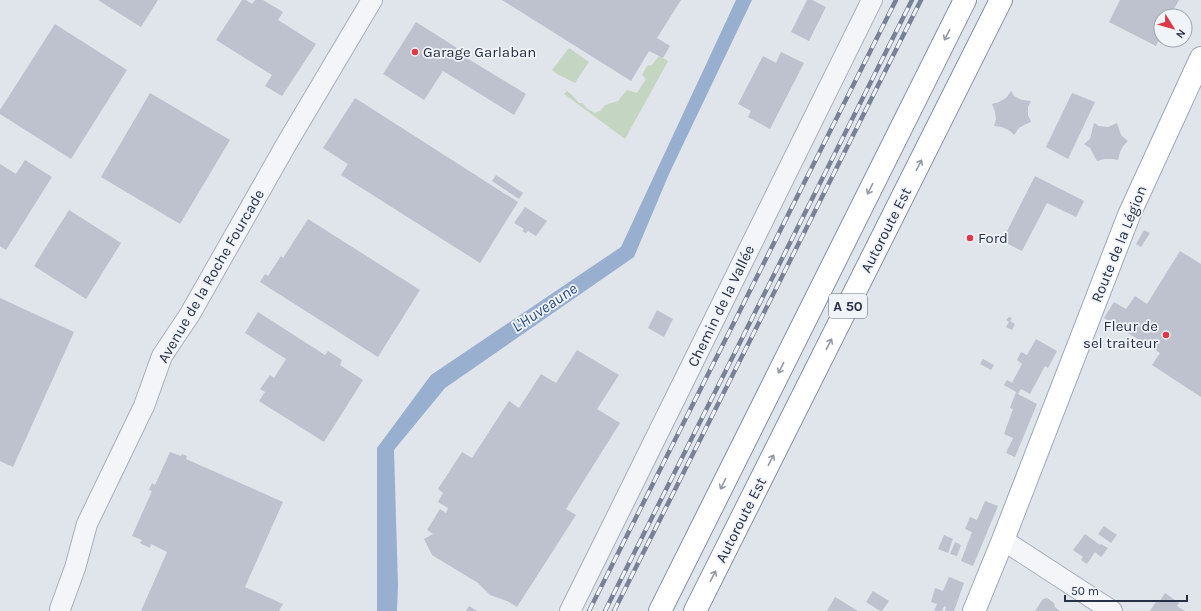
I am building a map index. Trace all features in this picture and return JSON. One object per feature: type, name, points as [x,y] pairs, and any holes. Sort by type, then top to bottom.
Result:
[{"type":"main road","name":"A 50","points":[[660,611],[965,0]]},
{"type":"main road","name":"Autoroute Est","points":[[695,611],[1001,0]]},
{"type":"main road","name":"Route de la Légion","points":[[974,611],[1129,215],[1201,58]]},
{"type":"street","name":"Avenue de la Roche Fourcade","points":[[60,609],[75,568],[86,524],[144,406],[162,356],[190,314],[287,143],[372,0]]},
{"type":"street","name":"Chemin de la Vallée","points":[[570,611],[872,0]]},
{"type":"street","points":[[1003,540],[1112,611]]},
{"type":"green space","points":[[569,48],[589,62],[575,83],[552,70]]},
{"type":"green space","points":[[659,56],[668,61],[625,139],[564,94],[567,91],[586,108],[595,113],[600,111],[605,105],[618,101],[627,90],[637,93],[646,79],[642,75],[647,66],[652,65]]},
{"type":"water","name":"L'Huveaune","points":[[736,0],[752,0],[669,174],[634,257],[445,388],[394,450],[398,586],[397,611],[377,611],[377,448],[431,375],[621,247]]},
{"type":"building","points":[[98,0],[158,0],[141,27]]},
{"type":"building","points":[[242,0],[246,0],[252,4],[255,0],[263,0],[283,12],[278,20],[316,44],[282,96],[265,86],[272,75],[216,40]]},
{"type":"building","points":[[502,0],[681,0],[657,38],[670,46],[663,58],[649,51],[631,81]]},
{"type":"building","points":[[807,0],[812,0],[826,7],[809,41],[791,32]]},
{"type":"building","points":[[1120,0],[1179,0],[1174,8],[1153,8],[1153,44],[1109,22]]},
{"type":"building","points":[[416,22],[457,48],[455,51],[526,94],[514,115],[443,71],[424,100],[383,74]]},
{"type":"building","points":[[55,24],[127,70],[71,159],[0,114],[0,110]]},
{"type":"building","points":[[781,52],[804,63],[770,129],[748,117],[751,111],[738,104],[763,56],[776,63]]},
{"type":"building","points":[[1011,91],[1014,96],[1022,100],[1031,101],[1028,107],[1028,115],[1031,122],[1019,128],[1014,135],[1002,127],[994,126],[996,119],[992,104],[1007,97]]},
{"type":"building","points":[[150,93],[230,140],[180,224],[101,177]]},
{"type":"building","points":[[1072,93],[1095,102],[1068,159],[1046,147]]},
{"type":"building","points":[[355,98],[518,202],[480,263],[341,175],[348,164],[323,148]]},
{"type":"building","points":[[1094,123],[1099,126],[1108,127],[1117,123],[1121,135],[1128,141],[1123,146],[1118,160],[1105,159],[1097,161],[1090,148],[1084,144],[1090,139]]},
{"type":"building","points":[[25,160],[52,177],[6,250],[0,246],[0,164],[16,174]]},
{"type":"building","points":[[496,175],[523,193],[519,199],[492,181]]},
{"type":"building","points":[[1035,176],[1084,201],[1076,217],[1047,203],[1022,251],[1002,241]]},
{"type":"building","points":[[525,207],[547,221],[536,236],[528,231],[526,233],[522,231],[524,229],[514,223]]},
{"type":"building","points":[[69,210],[121,243],[86,299],[34,266]]},
{"type":"building","points":[[308,219],[420,290],[378,357],[260,282],[265,274],[268,276],[281,256],[283,258]]},
{"type":"building","points":[[1144,230],[1150,233],[1141,247],[1136,244]]},
{"type":"building","name":"Fleur de sel traiteur","points":[[1180,251],[1201,264],[1201,397],[1152,365],[1160,353],[1104,318],[1114,302],[1126,309],[1135,296],[1147,304]]},
{"type":"building","points":[[0,298],[74,332],[13,467],[0,461]]},
{"type":"building","points":[[657,310],[673,319],[664,337],[648,328]]},
{"type":"building","points":[[258,312],[325,355],[328,351],[342,360],[340,365],[363,380],[324,442],[259,401],[265,392],[260,389],[270,375],[274,378],[286,359],[245,333]]},
{"type":"building","points":[[1009,317],[1012,318],[1010,321],[1015,324],[1012,330],[1006,327],[1009,322],[1006,320]]},
{"type":"building","points":[[1036,339],[1057,351],[1048,368],[1045,366],[1030,394],[1021,389],[1018,394],[1037,404],[1015,457],[1006,453],[1013,438],[1004,434],[1013,409],[1010,408],[1016,392],[1004,385],[1007,380],[1012,383],[1022,364],[1017,360],[1021,352],[1027,355]]},
{"type":"building","points":[[577,350],[619,375],[597,409],[620,423],[566,509],[576,515],[517,607],[507,601],[490,595],[478,583],[432,555],[424,539],[433,534],[427,530],[440,509],[446,513],[448,508],[438,502],[443,493],[438,489],[462,452],[472,458],[509,401],[519,408],[541,374],[556,383]]},
{"type":"building","points":[[983,359],[994,365],[991,370],[980,364]]},
{"type":"building","points":[[170,452],[181,456],[182,454],[187,456],[186,459],[283,502],[245,587],[283,604],[279,611],[141,611],[167,552],[151,544],[150,548],[140,543],[142,540],[132,536],[152,491],[149,490],[152,483],[155,485]]},
{"type":"building","points":[[985,501],[998,506],[973,566],[961,561],[972,532],[965,529],[970,517],[977,520]]},
{"type":"building","points":[[1104,526],[1117,535],[1111,543],[1098,534]]},
{"type":"building","points":[[1085,534],[1100,545],[1101,544],[1108,548],[1101,557],[1095,552],[1087,564],[1081,560],[1083,557],[1073,550]]},
{"type":"building","points":[[944,535],[953,539],[948,553],[938,549]]},
{"type":"building","points":[[955,542],[961,545],[957,556],[950,554]]},
{"type":"building","points":[[949,577],[964,583],[954,611],[945,611],[946,607],[944,606],[942,611],[934,611],[937,604],[931,602],[935,588],[943,591]]},
{"type":"building","points":[[873,591],[889,601],[882,611],[866,602]]},
{"type":"building","points":[[1165,593],[1179,603],[1177,606],[1185,611],[1150,611],[1157,600],[1159,602]]},
{"type":"building","points":[[835,597],[858,611],[827,611]]},
{"type":"building","points":[[1047,598],[1054,603],[1055,607],[1060,611],[1035,611],[1043,599]]},
{"type":"building","points":[[469,606],[477,611],[466,611]]},
{"type":"railway","points":[[589,611],[896,0]]},
{"type":"railway","points":[[605,611],[912,0]]},
{"type":"railway","points":[[614,611],[921,0]]},
{"type":"place","name":"Garage Garlaban","points":[[415,52]]},
{"type":"place","name":"Ford","points":[[970,238]]},
{"type":"place","name":"Fleur de sel traiteur","points":[[1166,335]]}]
